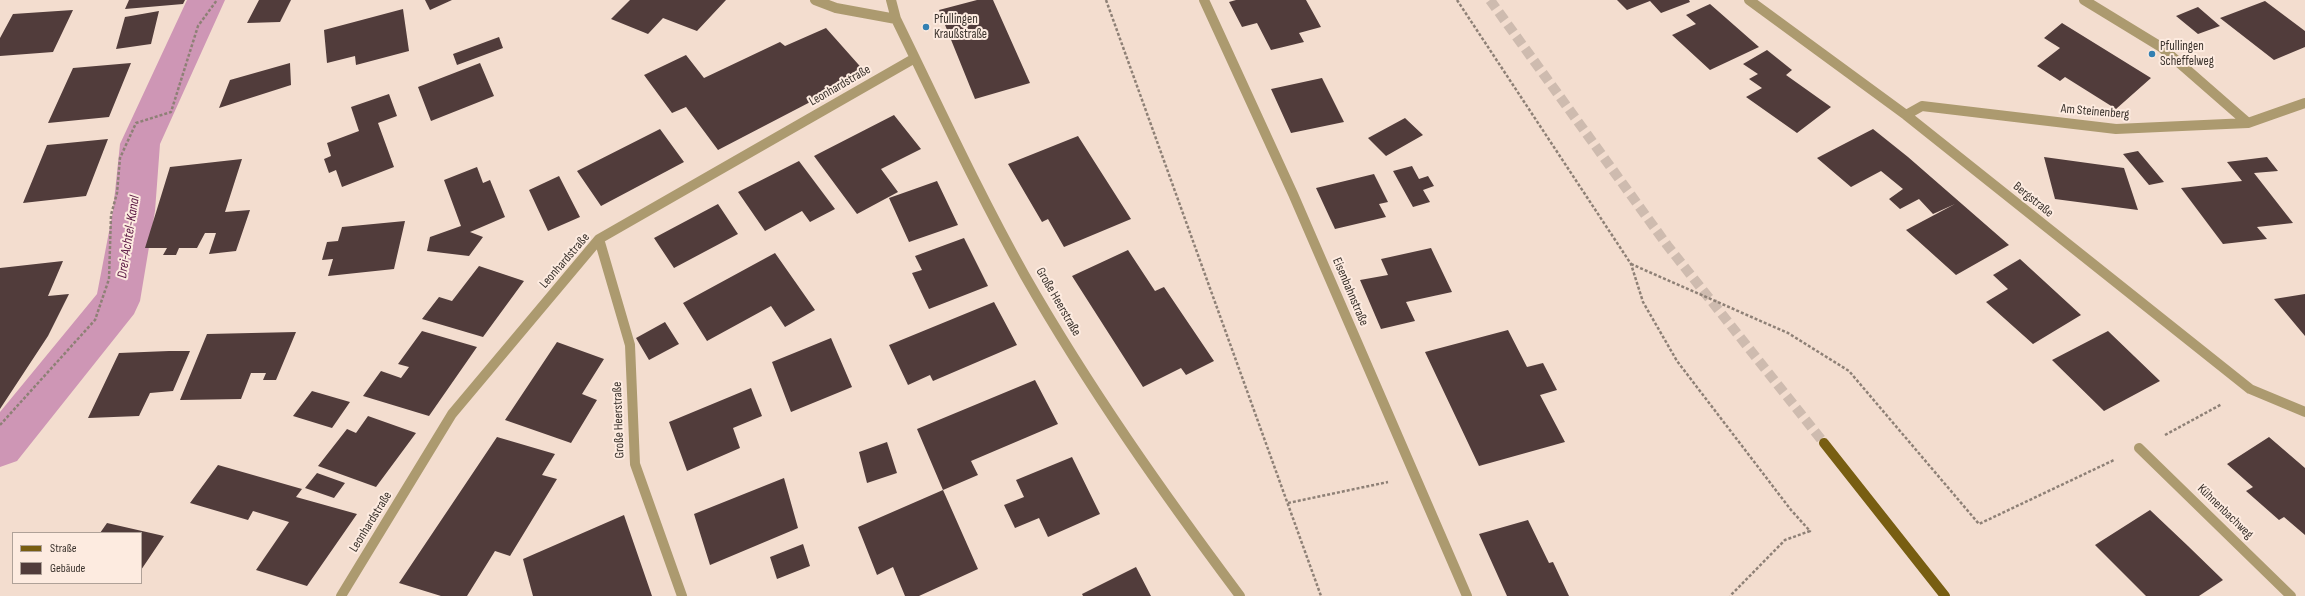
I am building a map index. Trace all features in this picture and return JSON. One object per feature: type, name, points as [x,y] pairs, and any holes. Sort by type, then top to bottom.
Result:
[{"type":"main road","points":[[1824,443],[1945,596]]},
{"type":"street","points":[[815,0],[836,8],[896,19]]},
{"type":"street","name":"Große Heerstraße","points":[[891,0],[896,19],[952,137],[999,229],[1056,329],[1188,528],[1240,596]]},
{"type":"street","name":"Eisenbahnstraße","points":[[1204,0],[1293,194],[1467,596]]},
{"type":"street","name":"Bergstraße","points":[[1749,0],[1906,115],[2250,389],[2305,412]]},
{"type":"street","points":[[2084,0],[2161,47],[2248,122]]},
{"type":"street","name":"Leonhardstraße","points":[[340,596],[452,414],[599,239],[915,58]]},
{"type":"street","name":"Am Steinenberg","points":[[1906,115],[1922,106],[2116,129],[2248,122],[2305,103]]},
{"type":"street","name":"Große Heerstraße","points":[[599,239],[630,345],[634,464],[682,596]]},
{"type":"street","name":"Kühnenbachweg","points":[[2139,448],[2291,596]]},
{"type":"path","points":[[0,425],[44,374],[95,320],[109,279],[111,215],[117,193],[120,158],[136,124],[171,112],[198,26],[217,0]]},
{"type":"path","points":[[1106,0],[1321,596]]},
{"type":"path","points":[[1457,0],[1631,264],[1644,302],[1677,361],[1791,510],[1810,531],[1785,540],[1730,596]]},
{"type":"path","points":[[1631,264],[1788,333],[1849,371],[1979,524],[2110,462]]},
{"type":"path","points":[[2170,432],[2220,405]]},
{"type":"path","points":[[1288,503],[1415,477]]},
{"type":"building","points":[[129,0],[185,0],[183,4],[125,9]]},
{"type":"building","points":[[259,0],[291,0],[280,22],[247,23]]},
{"type":"building","points":[[425,0],[452,0],[430,10]]},
{"type":"building","points":[[630,0],[726,0],[697,31],[663,18],[648,34],[611,19]]},
{"type":"building","points":[[977,0],[993,0],[1030,83],[975,99],[939,10]]},
{"type":"building","points":[[1236,0],[1306,0],[1321,27],[1299,33],[1304,42],[1271,50],[1257,23],[1242,27],[1229,2]]},
{"type":"building","points":[[1617,0],[1689,0],[1690,2],[1661,13],[1650,1],[1627,10]]},
{"type":"building","points":[[2265,1],[2305,31],[2305,47],[2274,60],[2220,18]]},
{"type":"building","points":[[1710,4],[1759,47],[1710,70],[1672,35],[1696,24],[1686,15]]},
{"type":"building","points":[[2198,7],[2220,26],[2198,34],[2176,16]]},
{"type":"building","points":[[403,9],[409,51],[356,65],[355,56],[327,63],[324,30]]},
{"type":"building","points":[[73,10],[53,52],[0,56],[0,38],[13,14]]},
{"type":"building","points":[[159,11],[151,44],[116,49],[125,17]]},
{"type":"building","points":[[2062,23],[2151,78],[2116,109],[2065,77],[2060,81],[2037,66],[2060,48],[2044,38]]},
{"type":"building","points":[[826,28],[866,73],[718,150],[686,107],[672,113],[644,75],[686,55],[704,78],[780,42],[785,46]]},
{"type":"building","points":[[499,37],[503,48],[457,65],[453,54]]},
{"type":"building","points":[[1767,50],[1792,70],[1786,75],[1831,107],[1797,133],[1746,97],[1762,88],[1749,79],[1758,74],[1743,64]]},
{"type":"building","points":[[131,63],[109,117],[48,123],[73,68]]},
{"type":"building","points":[[290,63],[291,85],[219,108],[230,80]]},
{"type":"building","points":[[480,63],[494,96],[431,121],[418,87]]},
{"type":"building","points":[[1322,78],[1344,122],[1291,133],[1271,89]]},
{"type":"building","points":[[389,94],[397,116],[378,123],[394,167],[342,187],[336,170],[329,173],[324,159],[331,156],[327,143],[359,131],[351,107]]},
{"type":"building","points":[[894,115],[921,149],[881,169],[898,192],[857,214],[814,156]]},
{"type":"building","points":[[1405,118],[1423,135],[1386,156],[1368,138]]},
{"type":"building","points":[[660,129],[684,162],[601,206],[577,171]]},
{"type":"building","points":[[1873,129],[1908,157],[2009,245],[1956,275],[1906,230],[1955,204],[1933,214],[1919,199],[1900,209],[1889,199],[1903,189],[1881,171],[1851,187],[1817,158]]},
{"type":"building","points":[[1078,136],[1131,219],[1064,247],[1048,219],[1042,222],[1008,164]]},
{"type":"building","points":[[108,139],[86,196],[23,203],[47,145]]},
{"type":"building","points":[[2138,151],[2164,182],[2149,185],[2123,154]]},
{"type":"building","points":[[2044,157],[2124,168],[2138,210],[2055,199]]},
{"type":"building","points":[[2267,157],[2278,171],[2254,173],[2293,223],[2257,227],[2267,239],[2223,244],[2181,188],[2242,181],[2227,162]]},
{"type":"building","points":[[242,159],[225,212],[250,210],[236,251],[209,254],[216,233],[205,233],[197,248],[179,248],[176,255],[163,255],[167,248],[145,248],[170,167]]},
{"type":"building","points":[[799,161],[835,209],[810,222],[802,211],[765,231],[738,192]]},
{"type":"building","points":[[1412,166],[1419,179],[1428,176],[1434,186],[1423,190],[1430,202],[1413,207],[1393,171]]},
{"type":"building","points":[[477,167],[483,183],[490,180],[505,217],[470,232],[483,237],[469,256],[427,251],[430,237],[461,226],[444,180]]},
{"type":"building","points":[[1374,174],[1388,202],[1379,204],[1386,217],[1335,229],[1316,188]]},
{"type":"building","points":[[559,176],[580,217],[548,231],[529,190]]},
{"type":"building","points":[[937,181],[958,225],[909,242],[889,198]]},
{"type":"building","points":[[718,204],[738,234],[674,268],[654,238]]},
{"type":"building","points":[[405,221],[394,269],[328,276],[333,259],[322,260],[327,242],[338,241],[342,227]]},
{"type":"building","points":[[964,238],[988,286],[929,309],[912,273],[922,270],[915,256]]},
{"type":"building","points":[[1431,248],[1452,292],[1406,302],[1415,321],[1381,329],[1360,280],[1388,275],[1381,259]]},
{"type":"building","points":[[1128,250],[1155,291],[1164,287],[1214,361],[1186,375],[1181,368],[1143,387],[1072,276]]},
{"type":"building","points":[[775,253],[815,310],[785,327],[771,306],[707,341],[683,303]]},
{"type":"building","points":[[2020,259],[2081,315],[2033,344],[1986,302],[2008,289],[1993,275]]},
{"type":"building","points":[[63,261],[48,296],[69,294],[48,336],[0,409],[0,268]]},
{"type":"building","points":[[479,266],[524,281],[483,337],[422,319],[439,297],[452,301]]},
{"type":"building","points":[[2305,294],[2305,336],[2274,299]]},
{"type":"building","points":[[994,302],[1017,345],[933,381],[930,375],[908,385],[889,345]]},
{"type":"building","points":[[665,322],[679,344],[649,360],[636,338]]},
{"type":"building","points":[[1508,330],[1527,367],[1543,363],[1557,390],[1540,395],[1565,442],[1479,466],[1425,352]]},
{"type":"building","points":[[422,331],[477,347],[429,416],[363,396],[381,371],[401,378],[409,367],[398,364]]},
{"type":"building","points":[[2108,331],[2160,381],[2104,411],[2052,360]]},
{"type":"building","points":[[296,332],[276,380],[263,380],[266,373],[251,373],[241,399],[180,400],[207,334]]},
{"type":"building","points":[[831,338],[852,387],[791,412],[772,362]]},
{"type":"building","points":[[557,342],[604,359],[582,394],[597,400],[571,443],[505,420]]},
{"type":"building","points":[[190,351],[173,391],[150,393],[139,416],[88,418],[119,353]]},
{"type":"building","points":[[1035,380],[1058,424],[971,461],[978,475],[943,490],[917,429]]},
{"type":"building","points":[[751,388],[762,416],[733,428],[740,448],[687,471],[669,422]]},
{"type":"building","points":[[312,391],[350,402],[332,428],[293,416]]},
{"type":"building","points":[[368,416],[416,433],[376,487],[318,466],[347,429],[356,433]]},
{"type":"building","points":[[497,437],[555,454],[542,475],[557,479],[510,556],[495,551],[467,596],[441,596],[399,583]]},
{"type":"building","points":[[2269,437],[2305,468],[2305,535],[2284,517],[2279,520],[2246,491],[2253,487],[2227,464]]},
{"type":"building","points":[[887,442],[897,473],[867,483],[859,452]]},
{"type":"building","points":[[1072,457],[1100,514],[1048,537],[1039,518],[1015,528],[1004,505],[1024,497],[1016,480]]},
{"type":"building","points":[[218,465],[302,489],[296,497],[357,514],[307,586],[256,570],[289,522],[253,511],[248,520],[190,503]]},
{"type":"building","points":[[317,473],[345,483],[334,498],[305,488]]},
{"type":"building","points":[[784,478],[798,528],[710,565],[694,514]]},
{"type":"building","points":[[943,490],[978,569],[919,596],[905,596],[893,567],[877,575],[858,527]]},
{"type":"building","points":[[2150,510],[2223,580],[2199,596],[2146,596],[2095,545]]},
{"type":"building","points":[[624,515],[652,596],[533,596],[523,559]]},
{"type":"building","points":[[1528,520],[1549,563],[1553,562],[1569,596],[1507,596],[1479,534]]},
{"type":"building","points":[[107,523],[164,536],[142,569],[142,532],[101,532]]},
{"type":"building","points":[[803,544],[810,566],[777,579],[770,557]]},
{"type":"building","points":[[1136,567],[1151,596],[1083,596],[1082,594]]},
{"type":"waterway","name":"Drei-Achtel-Kanal","points":[[0,446],[40,399],[118,301],[134,211],[140,144],[206,0]]},
{"type":"tunnel","points":[[1490,0],[1667,245],[1824,443]]},
{"type":"place","name":"Pfullingen Kraußstraße","points":[[926,27]]},
{"type":"place","name":"Pfullingen Scheffelweg","points":[[2152,54]]}]
